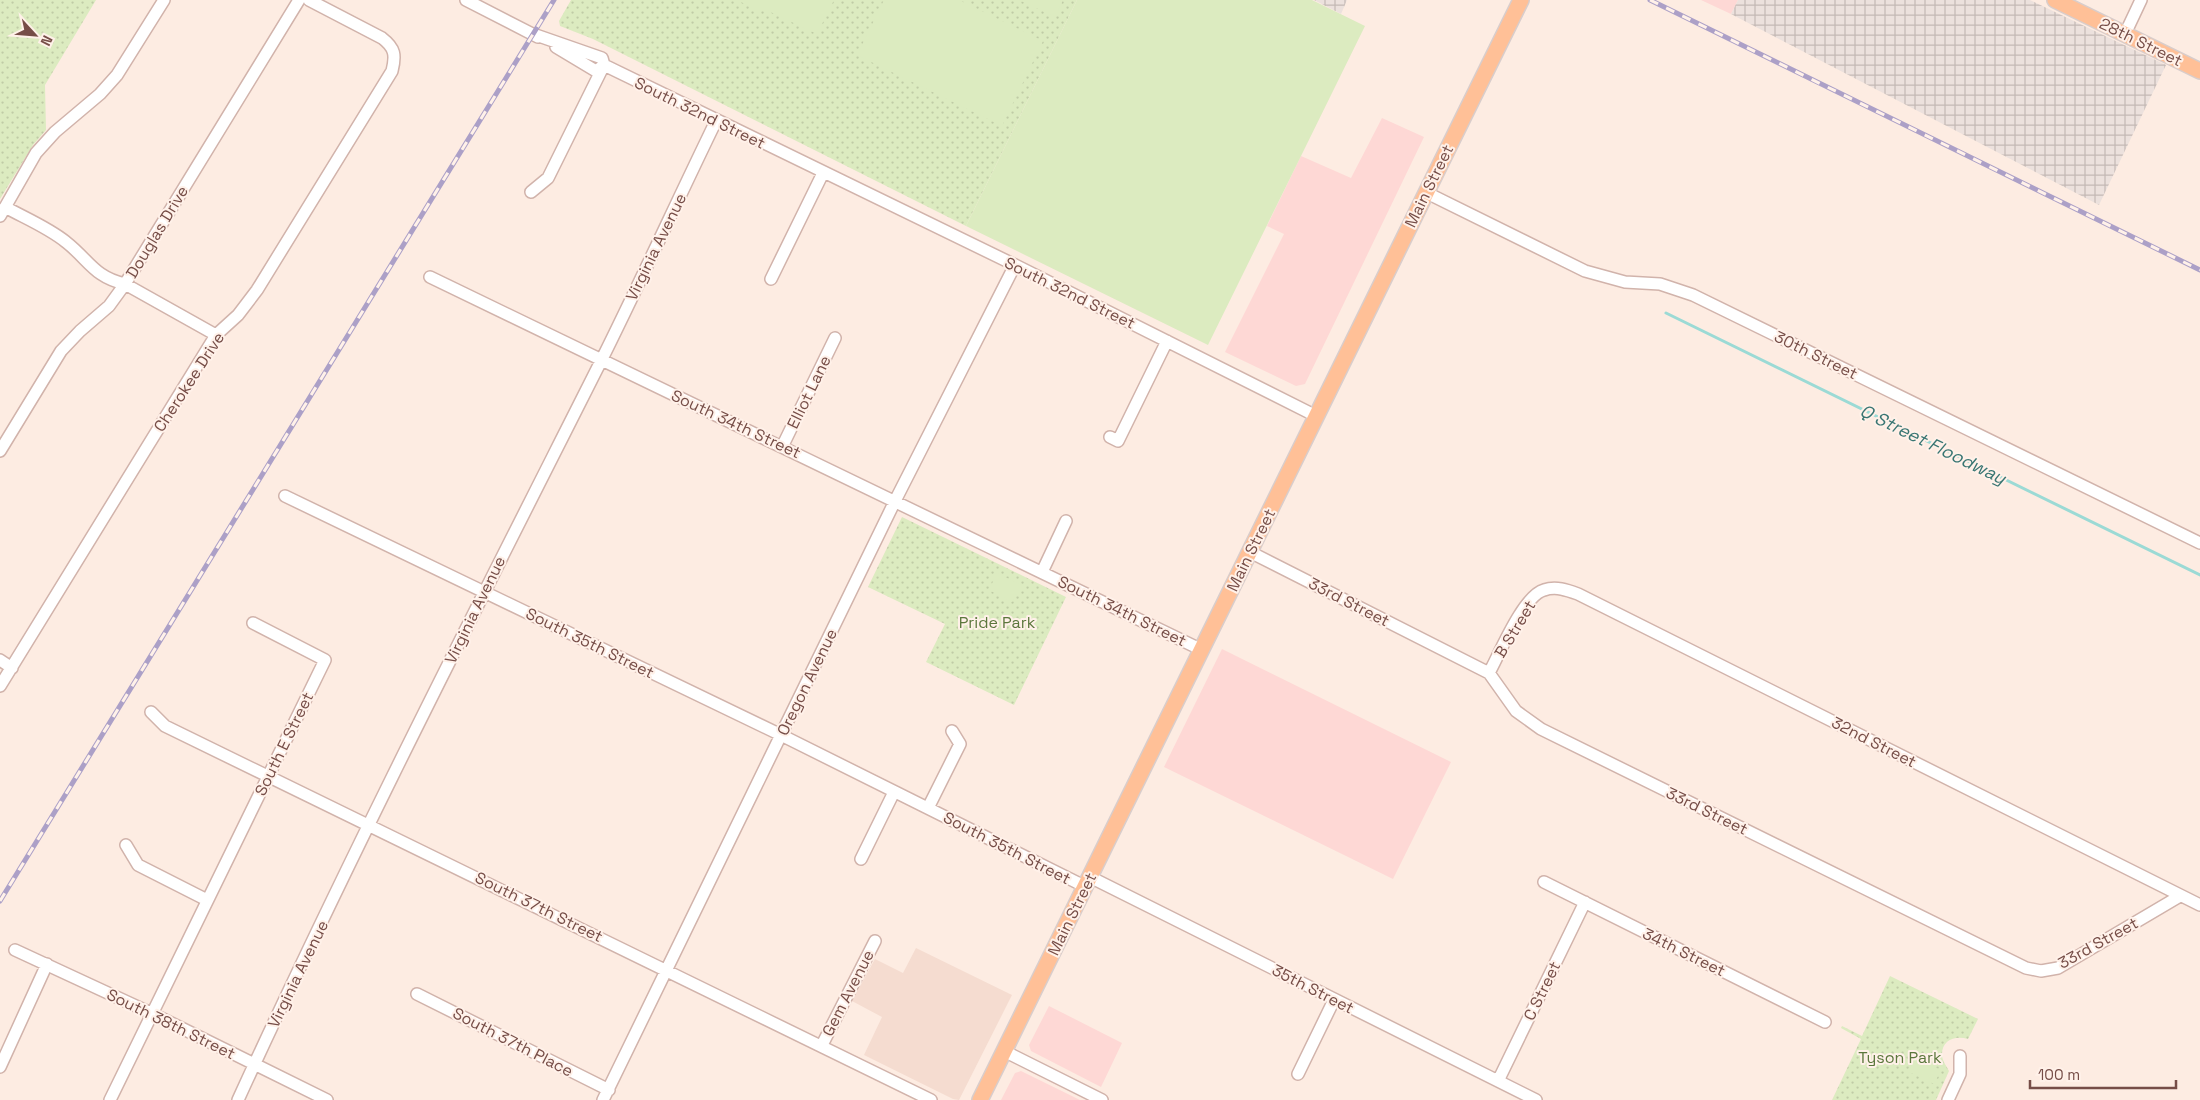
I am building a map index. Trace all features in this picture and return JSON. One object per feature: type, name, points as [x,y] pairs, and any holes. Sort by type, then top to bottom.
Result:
[{"type":"main road","name":"Main Street","points":[[980,1100],[1520,0]]},
{"type":"main road","name":"28th Street","points":[[2055,0],[2200,71]]},
{"type":"street","points":[[164,0],[117,75],[100,94],[55,132],[36,153],[3,211],[66,241],[96,272],[111,281],[125,284],[216,334]]},
{"type":"street","name":"Douglas Drive","points":[[0,451],[61,351],[80,331],[109,306],[125,284],[299,0]]},
{"type":"street","name":"Cherokee Drive","points":[[0,686],[216,334],[238,315],[257,290],[392,71],[396,56],[391,45],[382,38],[309,0]]},
{"type":"street","name":"South 32nd Street","points":[[466,0],[534,34],[602,58],[604,65],[1014,265],[1316,416]]},
{"type":"street","points":[[2125,34],[2141,0]]},
{"type":"street","points":[[531,192],[548,178],[604,65]]},
{"type":"street","name":"Virginia Avenue","points":[[238,1100],[370,824],[484,591],[601,360],[716,121]]},
{"type":"street","points":[[771,279],[823,173]]},
{"type":"street","name":"30th Street","points":[[1425,192],[1585,271],[1625,282],[1660,284],[1693,295],[2200,543]]},
{"type":"street","name":"Oregon Avenue","points":[[606,1095],[895,501],[1014,265]]},
{"type":"street","name":"South 34th Street","points":[[430,277],[1202,650]]},
{"type":"street","name":"Elliot Lane","points":[[783,446],[835,338]]},
{"type":"street","points":[[1110,437],[1118,440],[1167,341]]},
{"type":"street","name":"South 35th Street","points":[[285,496],[781,735],[894,792],[1088,882]]},
{"type":"street","name":"South 34th Street","points":[[1042,572],[1066,521]]},
{"type":"street","name":"33rd Street","points":[[1250,552],[1489,673],[1516,711],[1541,729],[2026,968],[2041,970],[2058,968],[2180,896]]},
{"type":"street","name":"32nd Street","points":[[1546,589],[1562,588],[1578,594],[2200,905]]},
{"type":"street","name":"B Street","points":[[1489,673],[1521,613],[1533,597],[1546,589]]},
{"type":"street","name":"South E Street","points":[[110,1100],[325,660],[253,623]]},
{"type":"street","points":[[0,660],[12,668]]},
{"type":"street","name":"South 37th Street","points":[[151,712],[166,726],[370,824],[931,1100]]},
{"type":"street","name":"South 35th Street","points":[[928,808],[960,744],[952,731]]},
{"type":"street","points":[[861,859],[894,792]]},
{"type":"street","points":[[126,845],[138,865],[207,900]]},
{"type":"street","name":"35th Street","points":[[1088,882],[1334,1000],[1536,1100]]},
{"type":"street","name":"34th Street","points":[[1544,882],[1825,1022]]},
{"type":"street","name":"C Street","points":[[1498,1081],[1585,902]]},
{"type":"street","name":"Gem Avenue","points":[[822,1045],[875,941]]},
{"type":"street","name":"South 38th Street","points":[[15,950],[151,1013],[327,1100]]},
{"type":"street","points":[[0,1067],[47,964]]},
{"type":"street","name":"South 37th Place","points":[[417,994],[606,1095]]},
{"type":"street","points":[[1298,1074],[1334,1000]]},
{"type":"street","points":[[1004,1051],[1102,1100]]},
{"type":"street","points":[[1948,1100],[1960,1074],[1960,1056]]},
{"type":"shaded area","points":[[1314,0],[1347,0],[1341,14]]},
{"type":"shaded area","points":[[1701,0],[1738,0],[1731,14]]},
{"type":"shaded area","points":[[1738,0],[2030,0],[2166,65],[2099,205],[1731,14]]},
{"type":"shaded area","points":[[1382,118],[1424,137],[1305,384],[1296,386],[1225,352],[1284,234],[1267,226],[1301,156],[1351,178]]},
{"type":"shaded area","points":[[1222,649],[1451,762],[1393,879],[1164,767]]},
{"type":"shaded area","points":[[916,948],[1012,995],[959,1100],[953,1099],[864,1055],[882,1017],[852,1001],[875,959],[903,973]]},
{"type":"shaded area","points":[[1049,1006],[1122,1043],[1101,1087],[1031,1051],[1029,1045]]},
{"type":"shaded area","points":[[1021,1071],[1080,1100],[1001,1100],[1015,1073]]},
{"type":"green space","points":[[0,0],[96,0],[45,85],[46,130],[33,145],[0,199]]},
{"type":"green space","points":[[571,0],[1077,0],[966,226],[593,39],[560,26],[559,21]]},
{"type":"green space","points":[[737,0],[834,0],[817,34],[762,8],[759,11]]},
{"type":"green space","points":[[884,0],[959,0],[1043,41],[1002,126],[857,55]]},
{"type":"green space","points":[[1019,0],[1063,0],[1055,17]]},
{"type":"green space","points":[[1077,0],[1312,0],[1365,26],[1208,345],[966,226]]},
{"type":"green space","name":"Pride Park","points":[[902,517],[1066,597],[1014,705],[926,662],[945,624],[868,587]]},
{"type":"green space","points":[[997,573],[1021,585],[1012,602],[989,590]]},
{"type":"green space","name":"Tyson Park","points":[[1890,976],[1978,1019],[1968,1039],[1954,1038],[1944,1046],[1942,1056],[1949,1071],[1936,1100],[1832,1100],[1861,1039],[1841,1028],[1842,1026],[1862,1036]]},
{"type":"green space","points":[[1915,1058],[1941,1070],[1934,1084],[1909,1072]]},
{"type":"waterway","name":"Q Street Floodway","points":[[1666,313],[2200,575]]},
{"type":"railway","points":[[0,901],[554,0]]},
{"type":"railway","points":[[1650,0],[2200,270]]}]
